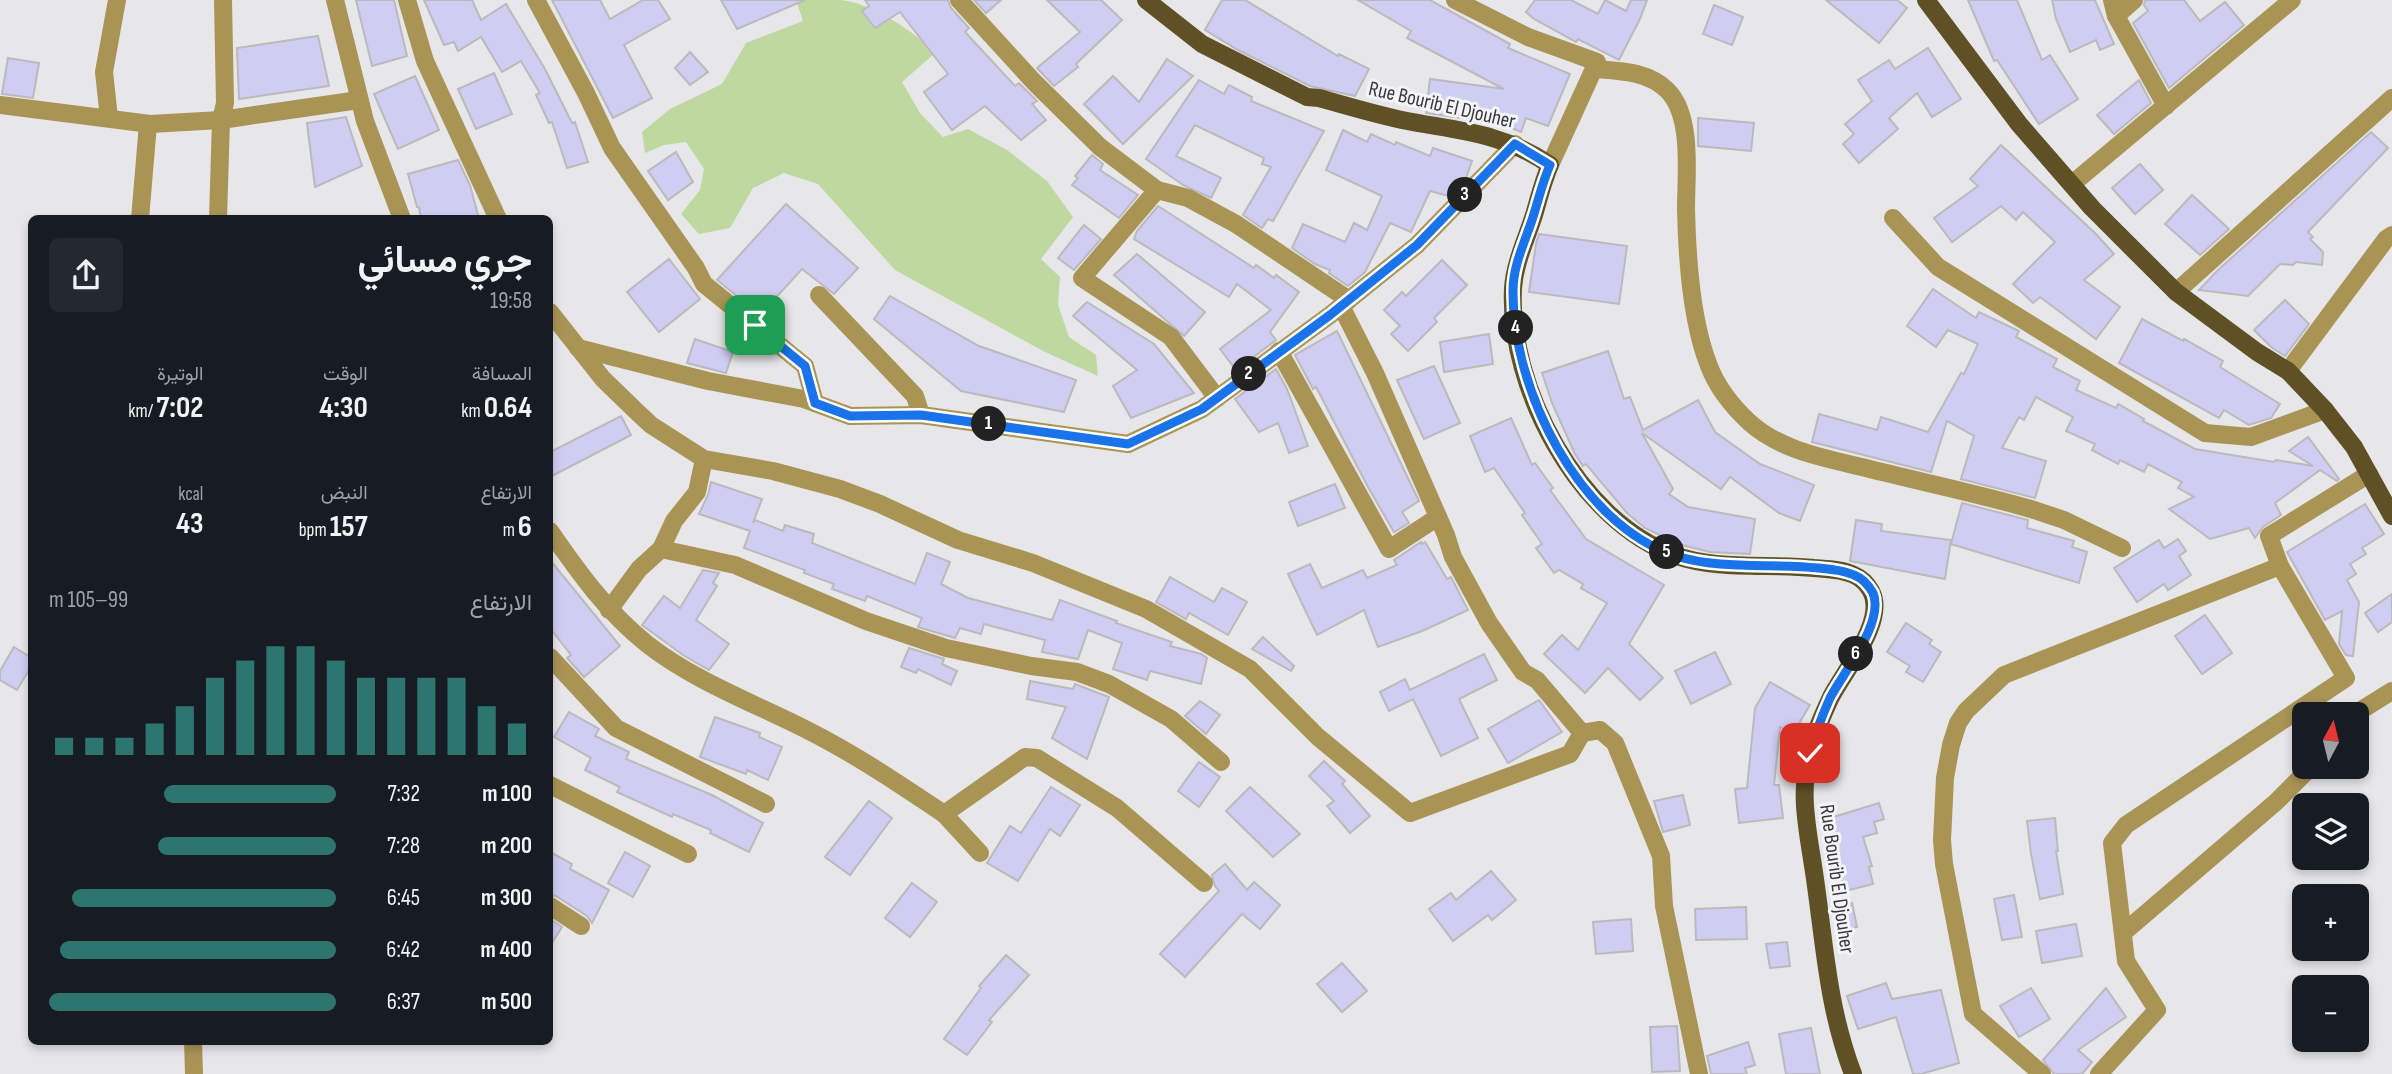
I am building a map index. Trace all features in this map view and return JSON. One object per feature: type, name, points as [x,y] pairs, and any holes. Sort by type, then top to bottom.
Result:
[{"type":"main road","name":"Rue Bourib El Djouher","points":[[1146,0],[1202,44],[1307,97],[1403,120],[1483,134],[1515,144],[1550,165],[1515,271],[1513,290],[1516,328],[1524,369],[1548,431],[1585,489],[1633,534],[1676,556],[1737,564],[1794,565],[1841,571],[1866,583],[1875,604],[1870,628],[1823,713],[1810,753],[1803,794],[1829,986],[1836,1025],[1853,1074]]},
{"type":"main road","points":[[1928,1],[2019,124],[2101,218],[2176,292],[2257,352],[2288,371],[2325,410],[2354,447],[2392,516]]},
{"type":"street","points":[[109,117],[104,72],[117,0]]},
{"type":"street","points":[[218,215],[221,120],[225,103],[223,0]]},
{"type":"street","points":[[335,0],[365,121],[400,215]]},
{"type":"street","points":[[407,0],[425,61],[496,215]]},
{"type":"street","points":[[536,0],[612,148],[696,268],[704,284],[805,366],[815,403]]},
{"type":"street","points":[[959,0],[1034,82],[1100,147],[1157,190],[1188,198],[1236,224],[1345,303],[1453,556],[1489,623],[1523,672],[1537,680],[1582,733]]},
{"type":"street","points":[[1455,0],[1528,37],[1597,62],[1550,165]]},
{"type":"street","points":[[2134,0],[2114,8],[2166,106]]},
{"type":"street","points":[[2071,184],[2292,0]]},
{"type":"street","points":[[1594,69],[1624,71],[1650,78],[1669,92],[1680,110],[1686,145],[1689,255],[1701,336],[1709,368],[1733,405],[1747,420],[1774,440],[1798,450],[2031,509],[2064,520],[2122,548]]},
{"type":"street","points":[[2176,292],[2392,97]]},
{"type":"street","points":[[0,105],[148,124],[221,120],[359,100]]},
{"type":"street","points":[[141,215],[148,124]]},
{"type":"street","points":[[578,348],[708,381],[815,403],[850,416],[921,415],[1128,444],[1187,418],[1345,303],[1417,245],[1515,144]]},
{"type":"street","points":[[1157,190],[1082,278],[1171,337],[1217,398]]},
{"type":"street","points":[[1893,218],[1938,267],[2205,433],[2251,437],[2325,410]]},
{"type":"street","points":[[2288,371],[2386,239],[2392,235]]},
{"type":"street","points":[[819,295],[915,396],[921,415]]},
{"type":"street","points":[[553,316],[603,379],[651,425],[704,458],[773,471],[840,489],[880,504],[958,540],[1033,564],[1146,609],[1250,669],[1318,737],[1410,813],[1570,754],[1582,733]]},
{"type":"street","points":[[1279,351],[1389,549],[1438,517]]},
{"type":"street","points":[[609,610],[639,569],[661,550],[674,522],[696,492],[704,458]]},
{"type":"street","points":[[2099,1074],[2157,1010],[2126,961],[2112,843],[2126,825],[2346,678],[2280,566],[2269,536],[2369,474]]},
{"type":"street","points":[[553,536],[573,566],[609,610],[646,643],[687,670],[853,754],[944,814],[980,853]]},
{"type":"street","points":[[661,550],[735,565],[866,621],[946,648],[1031,666],[1077,671],[1109,684],[1171,719],[1221,762]]},
{"type":"street","points":[[2042,1074],[1973,1014],[1944,864],[1942,840],[1945,778],[1958,723],[1966,711],[2004,675],[2280,566]]},
{"type":"street","points":[[553,660],[616,728],[766,804]]},
{"type":"street","points":[[2370,705],[2392,691]]},
{"type":"street","points":[[1582,733],[1600,730],[1615,743],[1661,856],[1664,906],[1699,1074]]},
{"type":"street","points":[[944,814],[1025,757],[1037,758],[1116,808],[1204,883]]},
{"type":"street","points":[[2123,933],[2276,803],[2299,779]]},
{"type":"street","points":[[553,786],[688,854]]},
{"type":"street","points":[[553,908],[581,926]]},
{"type":"street","points":[[193,1045],[194,1074]]},
{"type":"green space","points":[[796,0],[852,2],[878,12],[916,36],[935,53],[902,82],[920,113],[943,137],[968,129],[1007,150],[1047,181],[1073,217],[1041,259],[1060,277],[1058,305],[1069,337],[1096,355],[1098,376],[1045,352],[895,270],[818,184],[784,173],[753,188],[730,228],[699,234],[681,214],[700,190],[704,169],[686,142],[664,145],[645,153],[642,132],[670,109],[722,84],[746,43],[803,21]]},
{"type":"building","points":[[356,0],[394,0],[407,56],[372,66]]},
{"type":"building","points":[[424,0],[472,0],[481,20],[506,4],[545,69],[572,123],[575,122],[588,162],[567,168],[552,122],[549,123],[536,95],[540,93],[521,61],[502,72],[481,37],[458,51],[454,42],[444,45]]},
{"type":"building","points":[[552,0],[600,0],[610,19],[643,0],[658,0],[670,19],[624,45],[652,98],[613,118]]},
{"type":"building","points":[[721,0],[805,0],[737,29]]},
{"type":"building","points":[[865,0],[948,0],[951,8],[969,28],[965,32],[1015,86],[1019,83],[1037,101],[1032,104],[1046,120],[1021,140],[985,106],[952,130],[924,92],[948,74],[900,12],[875,28],[862,11],[869,6]]},
{"type":"building","points":[[974,0],[1001,0],[986,13]]},
{"type":"building","points":[[1047,0],[1101,0],[1122,20],[1076,64],[1078,67],[1054,86],[1037,68],[1080,32]]},
{"type":"building","points":[[1222,0],[1245,0],[1338,56],[1339,54],[1369,69],[1355,96],[1310,86],[1238,50],[1205,30]]},
{"type":"building","points":[[1358,0],[1430,0],[1510,44],[1508,48],[1570,74],[1548,126],[1526,118],[1521,132],[1502,124],[1426,113],[1430,79],[1504,89],[1407,38],[1411,31]]},
{"type":"building","points":[[1535,0],[1571,0],[1598,14],[1605,0],[1626,11],[1631,0],[1647,0],[1619,60],[1578,39],[1576,42],[1534,19],[1526,12]]},
{"type":"building","points":[[1826,0],[1897,0],[1907,8],[1879,43]]},
{"type":"building","points":[[1968,0],[2017,0],[2042,60],[2050,55],[2078,99],[2039,124],[1997,60],[1994,61]]},
{"type":"building","points":[[2052,0],[2095,0],[2114,44],[2100,50],[2096,40],[2070,52],[2056,19]]},
{"type":"building","points":[[2145,0],[2184,0],[2200,21],[2225,2],[2244,25],[2169,88],[2133,23],[2148,11],[2144,5]]},
{"type":"building","points":[[1714,5],[1743,17],[1732,45],[1703,34]]},
{"type":"building","points":[[318,36],[329,86],[239,99],[237,48]]},
{"type":"building","points":[[1928,48],[1961,99],[1932,117],[1917,93],[1889,118],[1898,129],[1859,163],[1843,144],[1854,134],[1845,124],[1872,101],[1858,80],[1889,60],[1895,69]]},
{"type":"building","points":[[690,52],[708,72],[690,85],[675,68]]},
{"type":"building","points":[[8,58],[39,63],[33,98],[2,94]]},
{"type":"building","points":[[1167,59],[1193,76],[1123,144],[1084,104],[1113,76],[1139,102]]},
{"type":"building","points":[[494,73],[512,114],[476,129],[458,89]]},
{"type":"building","points":[[415,76],[439,130],[398,149],[374,94]]},
{"type":"building","points":[[1199,80],[1224,94],[1229,85],[1252,97],[1251,101],[1324,131],[1273,221],[1268,219],[1262,228],[1243,215],[1271,167],[1262,164],[1264,158],[1195,125],[1176,156],[1221,178],[1211,198],[1183,185],[1146,159]]},
{"type":"building","points":[[2139,80],[2151,103],[2114,134],[2097,115]]},
{"type":"building","points":[[346,117],[362,166],[315,187],[307,123]]},
{"type":"building","points":[[1698,118],[1754,123],[1751,151],[1698,146]]},
{"type":"building","points":[[1343,130],[1367,142],[1371,134],[1430,156],[1433,148],[1472,161],[1466,178],[1448,196],[1430,191],[1411,232],[1390,223],[1365,272],[1348,286],[1329,273],[1330,270],[1315,264],[1292,248],[1303,224],[1345,242],[1354,223],[1367,230],[1382,196],[1326,170]]},
{"type":"building","points":[[2371,132],[2388,148],[2308,232],[2313,237],[2310,239],[2323,252],[2322,265],[2296,262],[2293,265],[2280,264],[2248,296],[2199,290],[2217,271]]},
{"type":"building","points":[[2001,145],[2114,254],[2084,280],[2120,307],[2096,339],[2040,297],[2033,303],[2013,284],[2055,242],[2023,212],[2016,220],[2001,206],[1952,242],[1934,218],[1978,186],[1970,179]]},
{"type":"building","points":[[676,152],[693,182],[668,200],[648,171]]},
{"type":"building","points":[[1092,155],[1103,164],[1100,170],[1138,195],[1119,218],[1072,185],[1078,178],[1075,176]]},
{"type":"building","points":[[458,160],[470,185],[478,215],[420,215],[408,174]]},
{"type":"building","points":[[2140,164],[2163,190],[2135,214],[2112,188]]},
{"type":"building","points":[[2192,195],[2229,229],[2200,255],[2165,224]]},
{"type":"building","points":[[786,204],[858,268],[834,294],[802,269],[760,315],[717,280]]},
{"type":"building","points":[[1158,206],[1254,268],[1256,265],[1274,278],[1276,275],[1299,292],[1270,332],[1276,340],[1236,370],[1220,349],[1271,310],[1237,284],[1229,297],[1134,239],[1137,231]]},
{"type":"building","points":[[1084,225],[1101,239],[1074,270],[1058,258]]},
{"type":"building","points":[[1539,234],[1627,246],[1619,304],[1529,292]]},
{"type":"building","points":[[1137,254],[1205,312],[1184,336],[1114,275]]},
{"type":"building","points":[[669,259],[700,299],[659,332],[627,292]]},
{"type":"building","points":[[1442,260],[1467,285],[1434,318],[1437,322],[1408,351],[1391,334],[1400,326],[1384,310],[1402,292],[1406,296]]},
{"type":"building","points":[[1933,289],[1976,318],[1979,312],[2019,331],[2016,337],[2057,359],[2053,367],[2080,381],[2076,390],[2116,408],[2118,404],[2195,449],[2313,466],[2289,451],[2308,437],[2339,479],[2337,481],[2320,470],[2275,503],[2281,515],[2263,527],[2255,538],[2249,528],[2210,539],[2169,509],[2194,497],[2178,488],[2182,482],[2148,464],[2144,472],[2120,460],[2118,464],[2092,450],[2095,444],[2066,431],[2073,417],[2036,397],[2024,420],[2019,417],[2002,448],[2046,461],[2035,498],[1961,479],[1974,436],[1947,421],[1931,472],[1812,442],[1819,414],[1877,430],[1881,417],[1928,432],[1961,373],[1964,374],[1978,344],[1948,330],[1936,347],[1907,326]]},
{"type":"building","points":[[890,296],[979,346],[1076,380],[1064,412],[961,391],[874,319]]},
{"type":"building","points":[[2285,300],[2309,324],[2285,356],[2271,347],[2254,330]]},
{"type":"building","points":[[1087,302],[1154,344],[1194,393],[1131,418],[1113,386],[1137,370],[1073,316]]},
{"type":"building","points":[[2142,319],[2223,361],[2220,367],[2280,404],[2271,418],[2249,425],[2224,410],[2219,418],[2119,363]]},
{"type":"building","points":[[1337,331],[1419,501],[1402,512],[1409,523],[1394,532],[1316,387],[1313,389],[1295,355]]},
{"type":"building","points":[[1489,334],[1493,364],[1444,372],[1440,342]]},
{"type":"building","points":[[695,339],[733,352],[726,373],[687,363]]},
{"type":"building","points":[[1608,351],[1624,399],[1630,397],[1643,430],[1698,400],[1715,432],[1760,464],[1814,485],[1800,521],[1779,513],[1730,477],[1721,489],[1642,433],[1673,489],[1669,494],[1688,507],[1755,519],[1750,554],[1710,552],[1678,544],[1645,528],[1627,513],[1575,454],[1542,373]]},
{"type":"building","points":[[1434,366],[1460,423],[1424,439],[1397,380]]},
{"type":"building","points":[[1276,369],[1287,389],[1308,446],[1289,453],[1278,423],[1259,432],[1235,399]]},
{"type":"building","points":[[621,416],[631,435],[553,475],[553,450]]},
{"type":"building","points":[[1511,418],[1532,465],[1535,463],[1553,488],[1550,490],[1586,539],[1664,585],[1629,644],[1663,678],[1640,700],[1608,668],[1585,693],[1544,654],[1562,635],[1578,650],[1607,603],[1581,588],[1583,584],[1559,570],[1554,573],[1536,548],[1542,544],[1522,515],[1525,513],[1494,468],[1485,472],[1470,436]]},
{"type":"building","points":[[711,482],[762,499],[753,523],[755,520],[783,531],[785,525],[814,534],[812,543],[915,584],[927,553],[950,562],[941,584],[968,598],[1052,620],[1060,600],[1172,642],[1170,646],[1207,658],[1201,684],[1150,671],[1147,680],[1113,669],[1122,643],[1088,630],[1078,659],[1042,652],[1045,640],[984,624],[981,634],[960,628],[955,638],[918,627],[922,618],[867,596],[865,601],[832,589],[834,584],[804,573],[805,570],[744,548],[750,531],[699,514]]},
{"type":"building","points":[[1335,484],[1345,508],[1298,526],[1289,502]]},
{"type":"building","points":[[1962,503],[2028,520],[2027,528],[2074,541],[2072,547],[2087,552],[2079,583],[1951,544]]},
{"type":"building","points":[[2365,504],[2384,534],[2362,548],[2366,554],[2350,564],[2356,574],[2347,580],[2359,602],[2353,656],[2346,655],[2339,644],[2342,611],[2325,620],[2287,552]]},
{"type":"building","points":[[1856,520],[1882,524],[1881,531],[1951,540],[1945,579],[1850,561]]},
{"type":"building","points":[[2178,539],[2186,551],[2179,556],[2191,575],[2168,590],[2164,584],[2137,602],[2114,568],[2159,540],[2164,548]]},
{"type":"building","points":[[1425,542],[1447,579],[1451,577],[1468,610],[1378,647],[1364,610],[1317,635],[1288,574],[1310,564],[1322,588],[1363,570],[1367,578],[1397,565],[1394,560]]},
{"type":"building","points":[[553,564],[620,646],[584,677],[567,658],[571,655],[553,632]]},
{"type":"building","points":[[703,570],[719,573],[713,583],[717,586],[696,620],[729,644],[709,670],[642,625],[664,596],[680,608]]},
{"type":"building","points":[[1170,577],[1214,602],[1222,588],[1247,602],[1228,635],[1189,613],[1186,619],[1156,602]]},
{"type":"building","points":[[2392,594],[2392,622],[2378,632],[2365,613]]},
{"type":"building","points":[[2205,615],[2232,653],[2202,674],[2175,636]]},
{"type":"building","points":[[1906,623],[1932,640],[1929,644],[1941,652],[1923,682],[1906,672],[1910,666],[1887,652]]},
{"type":"building","points":[[1263,637],[1294,666],[1291,671],[1252,649]]},
{"type":"building","points":[[14,647],[28,656],[28,672],[17,690],[0,680],[0,671]]},
{"type":"building","points":[[909,648],[944,659],[942,664],[957,671],[951,685],[918,669],[916,673],[901,667]]},
{"type":"building","points":[[1715,652],[1731,684],[1691,704],[1675,671]]},
{"type":"building","points":[[1484,654],[1497,680],[1459,699],[1478,738],[1441,756],[1413,699],[1389,711],[1380,692],[1405,679],[1410,690]]},
{"type":"building","points":[[1030,681],[1073,689],[1075,684],[1109,697],[1087,759],[1052,738],[1066,707],[1027,699]]},
{"type":"building","points":[[1770,682],[1810,705],[1792,735],[1780,727],[1774,785],[1779,785],[1783,818],[1739,823],[1735,789],[1747,788],[1755,708]]},
{"type":"building","points":[[1539,700],[1562,732],[1508,763],[1488,729]]},
{"type":"building","points":[[1200,701],[1220,715],[1206,734],[1185,716]]},
{"type":"building","points":[[569,712],[599,729],[595,736],[629,752],[626,759],[712,795],[763,823],[749,852],[710,833],[711,830],[673,814],[672,817],[617,792],[620,787],[585,770],[591,758],[554,737]]},
{"type":"building","points":[[715,717],[760,733],[759,737],[782,747],[768,780],[747,770],[746,774],[700,757]]},
{"type":"building","points":[[1324,761],[1345,781],[1342,784],[1370,816],[1350,833],[1327,806],[1334,801],[1309,776]]},
{"type":"building","points":[[1199,762],[1220,777],[1199,807],[1178,791]]},
{"type":"building","points":[[1051,787],[1080,805],[1060,836],[1050,829],[1018,881],[987,863],[1010,826],[1021,833]]},
{"type":"building","points":[[1250,787],[1300,834],[1273,857],[1226,811]]},
{"type":"building","points":[[1683,795],[1690,825],[1663,832],[1654,801]]},
{"type":"building","points":[[869,801],[892,818],[850,875],[825,857]]},
{"type":"building","points":[[1879,803],[1884,819],[1874,822],[1877,833],[1863,837],[1872,866],[1869,867],[1873,884],[1845,891],[1832,848],[1836,847],[1827,819]]},
{"type":"building","points":[[2055,818],[2056,851],[2063,894],[2040,899],[2027,821]]},
{"type":"building","points":[[625,852],[650,866],[633,897],[608,883]]},
{"type":"building","points":[[553,854],[572,864],[570,869],[609,890],[592,923],[587,916],[553,896]]},
{"type":"building","points":[[1225,864],[1247,890],[1254,882],[1280,905],[1260,929],[1242,914],[1185,977],[1160,954],[1219,891],[1212,875]]},
{"type":"building","points":[[1491,871],[1516,900],[1492,920],[1488,915],[1453,941],[1429,909],[1451,893],[1456,900]]},
{"type":"building","points":[[912,883],[937,902],[910,937],[885,918]]},
{"type":"building","points":[[2014,895],[2022,937],[2002,940],[1994,899]]},
{"type":"building","points":[[1852,903],[1857,927],[1843,930],[1838,906]]},
{"type":"building","points":[[1746,907],[1747,939],[1696,940],[1695,909]]},
{"type":"building","points":[[1631,919],[1633,951],[1596,954],[1593,922]]},
{"type":"building","points":[[553,921],[562,927],[553,941]]},
{"type":"building","points":[[2076,924],[2082,956],[2042,963],[2036,931]]},
{"type":"building","points":[[1787,942],[1790,966],[1770,968],[1766,944]]},
{"type":"building","points":[[1006,955],[1029,975],[989,1020],[992,1022],[967,1055],[944,1039],[981,988],[979,986]]},
{"type":"building","points":[[1342,963],[1367,991],[1342,1012],[1317,984]]},
{"type":"building","points":[[1886,983],[1892,999],[1941,990],[1959,1063],[1913,1074],[1896,1017],[1858,1029],[1847,996]]},
{"type":"building","points":[[2031,988],[2050,1019],[2019,1037],[2000,1006]]},
{"type":"building","points":[[2106,988],[2126,1017],[2078,1050],[2092,1062],[2082,1074],[2054,1074],[2043,1060]]},
{"type":"building","points":[[1677,1026],[1680,1071],[1652,1072],[1650,1027]]},
{"type":"building","points":[[1811,1028],[1820,1074],[1786,1074],[1779,1034]]},
{"type":"building","points":[[1748,1042],[1755,1065],[1745,1068],[1747,1074],[1711,1074],[1707,1056]]},
{"type":"route","points":[[755,325],[805,366],[815,403],[850,416],[921,415],[1128,444],[1202,409],[1330,315],[1417,245],[1515,144],[1550,165],[1515,271],[1513,290],[1519,349],[1548,431],[1591,496],[1633,534],[1676,556],[1700,561],[1794,565],[1841,571],[1866,583],[1872,593],[1874,614],[1865,639],[1823,713],[1810,753]]}]
